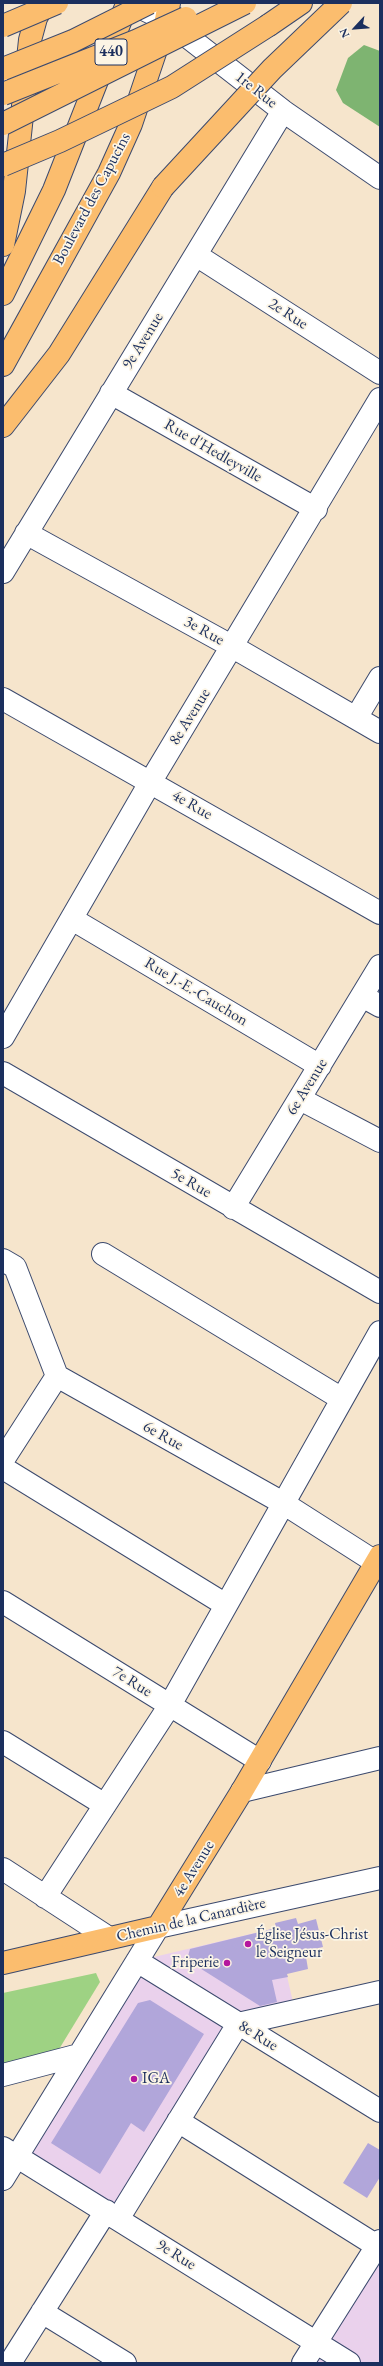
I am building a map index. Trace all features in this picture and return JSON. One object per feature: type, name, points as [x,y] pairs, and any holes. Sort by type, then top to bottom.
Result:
[{"type":"main road","points":[[3,245],[14,191],[30,40],[36,18],[44,3]]},
{"type":"main road","points":[[3,26],[57,3]]},
{"type":"main road","points":[[3,294],[54,190],[127,3]]},
{"type":"main road","name":"440","points":[[3,70],[73,41],[149,3]]},
{"type":"main road","name":"440","points":[[3,94],[136,41],[216,3]]},
{"type":"main road","points":[[3,124],[245,3]]},
{"type":"main road","points":[[3,164],[60,141],[172,87],[301,3]]},
{"type":"main road","points":[[3,426],[59,354],[162,187],[272,69],[341,3]]},
{"type":"main road","name":"Boulevard des Capucins","points":[[3,365],[109,173],[131,124],[171,9]]},
{"type":"main road","name":"4e Avenue","points":[[158,1927],[242,1791],[379,1561]]},
{"type":"main road","name":"Chemin de la Canardière","points":[[3,1963],[158,1927]]},
{"type":"street","name":"1re Rue","points":[[131,3],[171,9],[193,41],[283,111],[380,178]]},
{"type":"street","name":"9e Avenue","points":[[3,572],[283,111]]},
{"type":"street","name":"2e Rue","points":[[196,255],[380,373]]},
{"type":"street","name":"Rue d'Hedleyville","points":[[111,393],[316,509]]},
{"type":"street","name":"8e Avenue","points":[[3,1037],[151,781],[316,509],[380,399]]},
{"type":"street","name":"3e Rue","points":[[26,533],[233,646],[380,732]]},
{"type":"street","points":[[356,718],[380,678]]},
{"type":"street","name":"4e Rue","points":[[3,699],[151,781],[380,913]]},
{"type":"street","name":"Rue J.-E.-Cauchon","points":[[72,919],[320,1066]]},
{"type":"street","name":"6e Avenue","points":[[233,1208],[320,1066],[371,1001],[380,966]]},
{"type":"street","name":"5e Rue","points":[[3,1073],[233,1208],[380,1292]]},
{"type":"street","points":[[300,1099],[380,1141]]},
{"type":"street","points":[[102,1254],[342,1400]]},
{"type":"street","points":[[3,1260],[15,1267],[57,1376],[6,1448]]},
{"type":"street","points":[[45,1897],[170,1705],[380,1332]]},
{"type":"street","name":"6e Rue","points":[[57,1376],[283,1503],[379,1561]]},
{"type":"street","points":[[3,1468],[226,1605]]},
{"type":"street","name":"7e Rue","points":[[3,1602],[260,1761]]},
{"type":"street","points":[[242,1791],[373,1759],[380,1740]]},
{"type":"street","points":[[3,1742],[105,1805]]},
{"type":"street","points":[[3,1869],[109,1938]]},
{"type":"street","name":"Chemin de la Canardière","points":[[158,1927],[380,1878]]},
{"type":"street","name":"4e Avenue","points":[[3,2179],[10,2152],[79,2055],[158,1927]]},
{"type":"street","name":"8e Rue","points":[[137,1961],[380,2111]]},
{"type":"street","points":[[10,2363],[42,2312],[178,2121],[238,2024],[380,1992]]},
{"type":"street","points":[[3,2075],[79,2055]]},
{"type":"street","points":[[178,2121],[379,2243],[304,2363]]},
{"type":"street","name":"9e Rue","points":[[10,2152],[349,2363]]},
{"type":"street","points":[[42,2312],[125,2363]]},
{"type":"shaded area","points":[[276,1928],[295,2011],[238,2024],[118,2219],[17,2156],[137,1961]]},
{"type":"shaded area","points":[[380,2241],[380,2363],[303,2363]]},
{"type":"green space","points":[[364,45],[380,51],[380,127],[343,103],[336,90],[348,58]]},
{"type":"green space","points":[[96,1973],[100,1982],[53,2059],[3,2070],[3,1993]]},
{"type":"building","points":[[296,1918],[298,1924],[316,1919],[323,1947],[305,1951],[308,1969],[287,1974],[288,1977],[272,1980],[277,2002],[260,2006],[187,1960],[190,1949],[276,1928],[275,1923]]},
{"type":"building","name":"IGA","points":[[150,2000],[204,2034],[144,2132],[131,2123],[100,2174],[51,2143],[138,2003]]},
{"type":"building","points":[[368,2143],[380,2150],[380,2177],[367,2198],[343,2183]]},
{"type":"place","name":"Église Jésus-Christ le Seigneur","points":[[248,1944]]},
{"type":"place","name":"Friperie","points":[[227,1963]]},
{"type":"place","name":"IGA","points":[[134,2079]]}]
